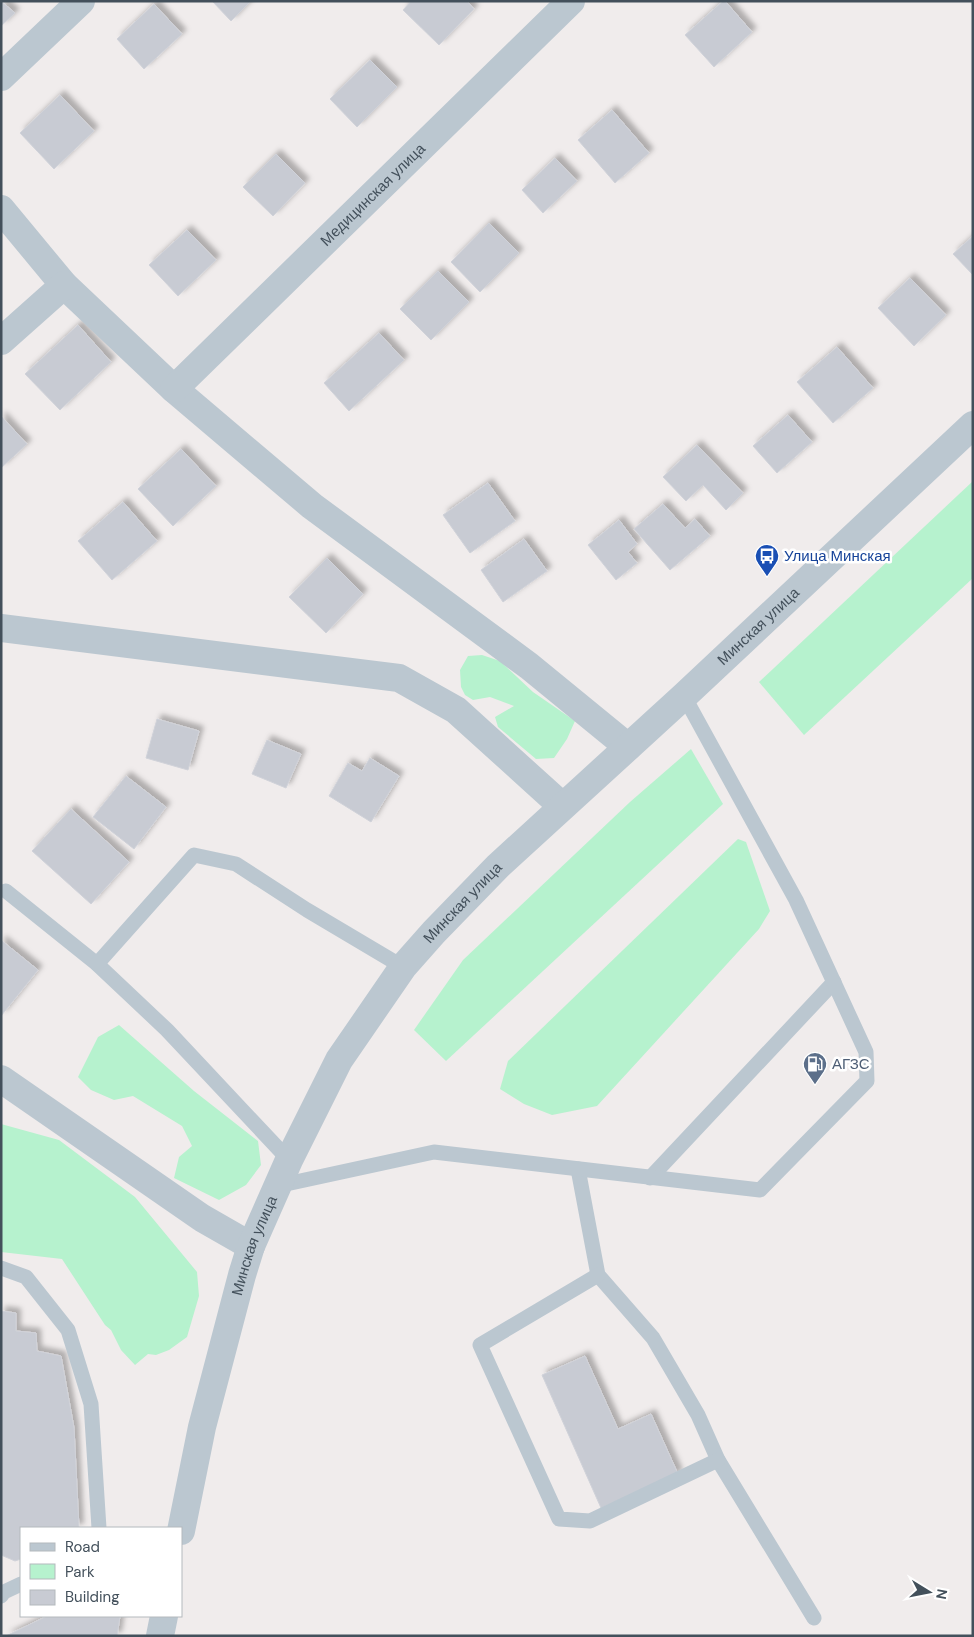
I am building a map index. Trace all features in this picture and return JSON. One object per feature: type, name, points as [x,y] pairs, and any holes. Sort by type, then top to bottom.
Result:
[{"type":"street","points":[[1,77],[81,1]]},
{"type":"street","name":"Медицинская улица","points":[[174,389],[571,1]]},
{"type":"street","points":[[1,209],[64,285],[174,389],[312,506],[529,666],[628,747]]},
{"type":"street","points":[[1,341],[64,285]]},
{"type":"street","name":"Минская улица","points":[[182,1527],[202,1427],[251,1246],[289,1160],[339,1060],[404,967],[434,932],[498,866],[684,696],[973,425]]},
{"type":"street","points":[[1,628],[399,678],[456,710],[562,806]]},
{"type":"street","points":[[1,1078],[202,1218],[251,1246]]},
{"type":"street","points":[[160,1636],[164,1617]]},
{"type":"lane","points":[[277,1186],[434,1152],[760,1190],[866,1081],[866,1052],[796,900],[684,696]]},
{"type":"lane","points":[[97,964],[194,855],[236,864],[307,910],[404,967]]},
{"type":"lane","points":[[6,891],[97,964],[167,1030],[289,1160]]},
{"type":"lane","points":[[650,1178],[834,982]]},
{"type":"lane","points":[[578,1169],[598,1275],[654,1338],[698,1415],[718,1460],[814,1618]]},
{"type":"lane","points":[[1,1268],[26,1277],[68,1330],[91,1404],[99,1527]]},
{"type":"lane","points":[[598,1275],[480,1345],[559,1519],[590,1521],[718,1460]]},
{"type":"lane","points":[[2,1593],[20,1584]]},
{"type":"green space","points":[[973,481],[973,578],[804,735],[759,682]]},
{"type":"green space","points":[[482,655],[500,661],[533,692],[575,721],[567,739],[554,758],[536,759],[498,727],[495,717],[514,706],[490,697],[473,700],[465,695],[461,687],[460,670],[468,656]]},
{"type":"green space","points":[[691,749],[723,804],[446,1061],[414,1030],[463,960],[630,802]]},
{"type":"green space","points":[[738,839],[746,842],[770,911],[759,929],[597,1106],[552,1115],[524,1104],[500,1089],[508,1061]]},
{"type":"green space","points":[[119,1025],[194,1091],[258,1141],[261,1165],[246,1185],[219,1200],[174,1178],[179,1157],[192,1146],[182,1126],[133,1096],[114,1100],[91,1090],[78,1077],[98,1037]]},
{"type":"green space","points":[[1,1124],[59,1140],[135,1197],[197,1272],[199,1296],[187,1337],[169,1350],[156,1355],[148,1354],[135,1365],[121,1350],[111,1330],[105,1325],[62,1259],[1,1252]]},
{"type":"building","points":[[1,1],[15,13],[1,26]]},
{"type":"building","points":[[212,1],[251,1],[231,21]]},
{"type":"building","points":[[411,1],[467,1],[474,9],[439,45],[403,10]]},
{"type":"building","points":[[723,1],[752,32],[714,67],[685,35]]},
{"type":"building","points":[[154,4],[182,34],[144,69],[117,39]]},
{"type":"building","points":[[370,60],[397,87],[357,127],[330,99]]},
{"type":"building","points":[[60,95],[94,131],[54,169],[20,133]]},
{"type":"building","points":[[612,110],[649,153],[615,183],[578,140]]},
{"type":"building","points":[[276,154],[305,183],[273,216],[243,187]]},
{"type":"building","points":[[555,158],[577,181],[543,213],[522,190]]},
{"type":"building","points":[[489,223],[519,253],[480,292],[451,262]]},
{"type":"building","points":[[187,230],[216,260],[178,296],[149,265]]},
{"type":"building","points":[[973,236],[973,275],[953,254]]},
{"type":"building","points":[[438,271],[469,302],[431,340],[400,309]]},
{"type":"building","points":[[910,278],[946,315],[914,346],[878,308]]},
{"type":"building","points":[[78,325],[111,362],[60,410],[25,374]]},
{"type":"building","points":[[379,333],[404,360],[349,411],[324,383]]},
{"type":"building","points":[[837,347],[873,388],[833,423],[797,382]]},
{"type":"building","points":[[788,415],[812,442],[777,473],[753,446]]},
{"type":"building","points":[[1,416],[27,444],[1,468]]},
{"type":"building","points":[[697,445],[743,493],[726,510],[703,485],[686,501],[663,477]]},
{"type":"building","points":[[181,449],[216,486],[173,526],[138,489]]},
{"type":"building","points":[[488,483],[515,521],[470,553],[443,515]]},
{"type":"building","points":[[123,502],[157,541],[112,580],[78,541]]},
{"type":"building","points":[[663,504],[685,528],[695,519],[710,536],[670,570],[634,529]]},
{"type":"building","points":[[619,520],[637,544],[628,552],[637,563],[616,580],[588,545]]},
{"type":"building","points":[[524,539],[547,571],[503,602],[481,570]]},
{"type":"building","points":[[327,558],[363,594],[326,633],[289,597]]},
{"type":"building","points":[[157,719],[199,731],[188,770],[146,758]]},
{"type":"building","points":[[267,740],[301,754],[286,788],[252,774]]},
{"type":"building","points":[[370,758],[399,776],[371,822],[329,796],[348,763],[362,771]]},
{"type":"building","points":[[126,776],[166,807],[134,849],[93,817]]},
{"type":"building","points":[[71,809],[129,862],[91,904],[32,851]]},
{"type":"building","points":[[1,940],[38,970],[1,1016]]},
{"type":"building","points":[[1,1311],[16,1313],[16,1331],[36,1333],[37,1351],[61,1356],[74,1428],[79,1527],[20,1527],[20,1559],[15,1561],[1,1555]]},
{"type":"building","points":[[585,1356],[618,1429],[651,1414],[678,1474],[601,1508],[542,1375]]},
{"type":"building","points":[[45,1617],[120,1617],[117,1636],[6,1636]]},
{"type":"place","name":"Улица Минская","points":[[767,577]]},
{"type":"place","name":"АГЗС","points":[[815,1085]]}]
